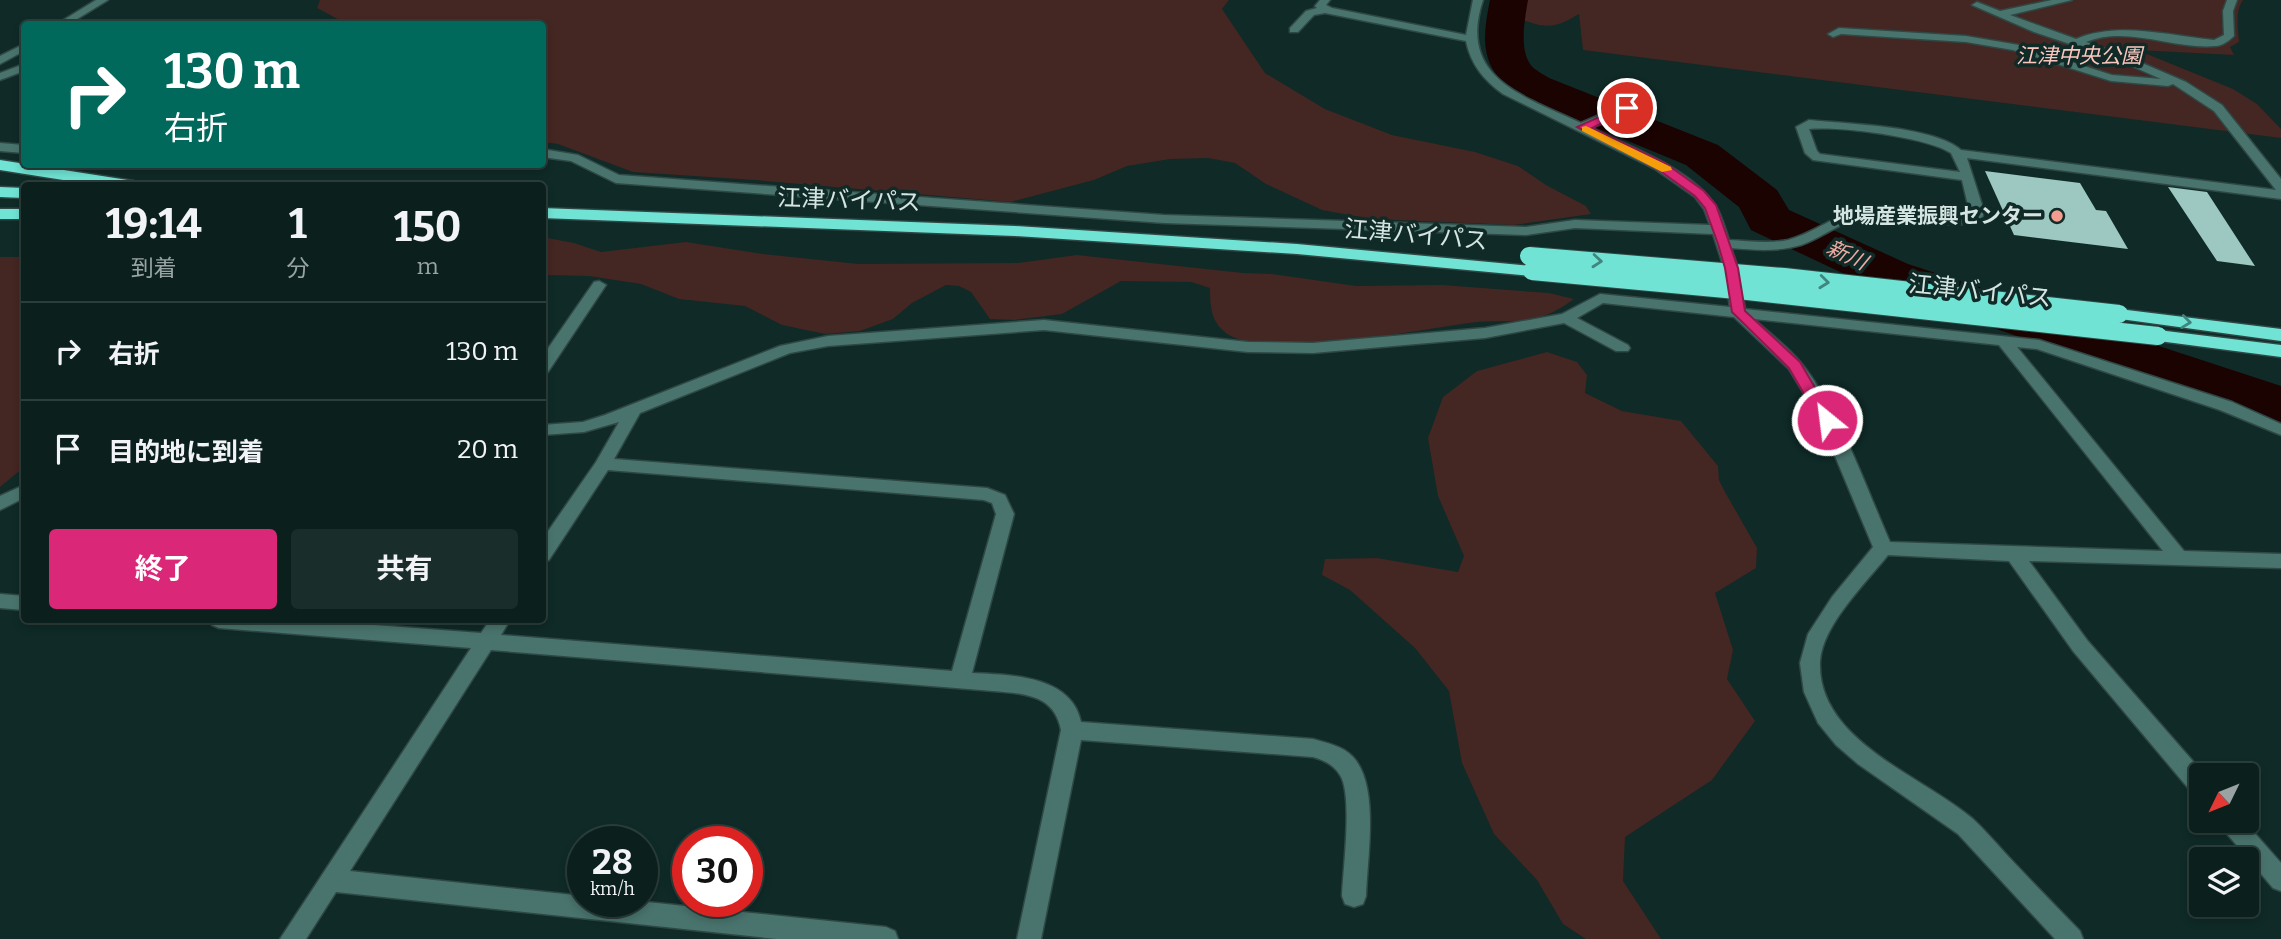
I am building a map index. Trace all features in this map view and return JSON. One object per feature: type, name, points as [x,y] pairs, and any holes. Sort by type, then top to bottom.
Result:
[{"type":"highway","points":[[0,165],[108,182]]},
{"type":"highway","points":[[0,192],[21,193]]},
{"type":"highway","name":"江津バイパス","points":[[546,213],[1015,231],[1531,263],[2281,351]]},
{"type":"highway","points":[[0,214],[21,214]]},
{"type":"highway","points":[[1531,263],[1784,277],[2281,335]]},
{"type":"street","points":[[67,21],[103,0]]},
{"type":"street","points":[[1478,0],[1472,38],[1477,63],[1495,85],[1660,166],[1691,187],[1711,208],[1731,268],[1738,312],[1795,366],[1839,444],[1884,548]]},
{"type":"street","points":[[1999,14],[2067,0]]},
{"type":"street","points":[[2078,42],[2109,33],[2216,43],[2229,36],[2228,11],[2232,0]]},
{"type":"street","points":[[1294,30],[1310,13],[1325,5],[1472,38]]},
{"type":"street","points":[[1977,5],[2144,66],[2182,85],[2218,108],[2281,188]]},
{"type":"street","points":[[1833,34],[1839,31],[1966,39],[2015,47],[2111,78],[2182,85]]},
{"type":"street","points":[[1,61],[21,49]]},
{"type":"street","points":[[1,61],[21,66]]},
{"type":"street","points":[[0,78],[21,69]]},
{"type":"street","points":[[1583,127],[1622,110]]},
{"type":"street","points":[[546,154],[573,158],[616,179],[1018,210],[1397,228],[1526,231],[1575,224],[1721,237],[1769,245],[1794,242],[1865,211],[1898,212],[1955,220],[1973,219],[1978,211],[1966,177],[1957,153],[1950,145],[1929,138],[1809,124],[1802,127],[1811,153],[1817,157],[1966,177]]},
{"type":"street","points":[[0,147],[21,149]]},
{"type":"street","points":[[1957,153],[2281,195]]},
{"type":"street","points":[[546,363],[599,285]]},
{"type":"street","points":[[546,430],[584,427],[634,410],[786,349],[828,341],[1044,325],[1248,347],[1313,348],[1485,333],[1566,318],[1600,298],[2039,345],[2226,406],[2281,430]]},
{"type":"street","points":[[1566,318],[1622,348]]},
{"type":"street","points":[[2003,340],[2179,558]]},
{"type":"street","points":[[546,549],[603,464],[634,410]]},
{"type":"street","points":[[603,464],[987,494],[999,499],[1005,514],[960,680]]},
{"type":"street","points":[[0,504],[21,493]]},
{"type":"street","points":[[1884,548],[2281,561]]},
{"type":"street","points":[[1884,548],[1836,607],[1816,640],[1810,662],[1812,687],[1846,740],[1868,761],[1961,823],[2071,939]]},
{"type":"street","points":[[2014,554],[2112,684],[2189,773]]},
{"type":"street","points":[[0,601],[21,603]]},
{"type":"street","points":[[255,623],[960,680],[1047,691],[1067,706],[1072,717],[1072,730],[1030,939]]},
{"type":"street","points":[[292,939],[498,623]]},
{"type":"street","points":[[1072,730],[1313,748],[1331,752],[1346,765],[1356,784],[1358,797],[1354,896]]},
{"type":"street","points":[[2240,833],[2281,880]]},
{"type":"street","points":[[330,880],[886,939]]},
{"type":"green space","points":[[320,0],[1229,0],[1222,9],[1265,73],[1325,109],[1392,135],[1475,152],[1518,166],[1546,185],[1586,206],[1591,214],[1514,225],[1371,219],[1322,210],[1266,184],[1235,163],[1208,158],[1170,159],[1127,166],[1094,180],[1010,202],[633,172],[558,144],[546,142],[546,21],[341,21],[317,8]]},
{"type":"green space","name":"江津中央公園","points":[[1517,0],[2243,0],[2238,14],[2239,42],[2230,47],[2234,55],[2137,50],[2233,89],[2257,104],[2281,129],[2281,138],[1583,50],[1579,14],[1563,23],[1543,26],[1518,18],[1514,5]]},
{"type":"green space","points":[[546,238],[601,252],[686,242],[763,254],[858,264],[1018,263],[1077,255],[1272,274],[1356,286],[1442,285],[1549,293],[1574,299],[1548,314],[1525,320],[1477,322],[1349,340],[1278,345],[1250,342],[1223,331],[1218,326],[1211,308],[1210,288],[1191,282],[1121,281],[1062,314],[1015,320],[990,319],[971,292],[959,286],[946,285],[912,303],[893,319],[860,331],[825,334],[782,325],[745,306],[679,299],[641,284],[589,276],[546,275]]},
{"type":"green space","points":[[0,257],[21,257],[21,470],[0,487]]},
{"type":"green space","points":[[1547,352],[1577,362],[1587,375],[1585,393],[1622,411],[1681,421],[1718,466],[1719,480],[1757,548],[1756,568],[1715,593],[1733,650],[1727,679],[1755,721],[1712,780],[1625,837],[1623,881],[1661,939],[1586,939],[1563,924],[1537,880],[1494,834],[1462,763],[1449,691],[1415,648],[1350,590],[1322,575],[1325,559],[1377,558],[1458,572],[1464,556],[1438,496],[1428,438],[1443,397],[1477,371]]},
{"type":"building","name":"地場産業振興センター","points":[[1985,171],[2080,183],[2096,210],[2106,211],[2128,249],[2014,235]]},
{"type":"building","points":[[2168,187],[2207,192],[2255,266],[2217,261]]},
{"type":"waterway","name":"新川","points":[[1509,0],[1505,26],[1506,53],[1512,69],[1519,76],[1534,87],[1702,155],[1760,200],[1769,219],[1889,275],[2197,376],[2281,407]]},
{"type":"slow traffic","points":[[1586,129],[1667,170]]},
{"type":"place","name":"地場産業振興センター","points":[[2057,216]]},
{"type":"route","points":[[1627,108],[1583,127],[1660,166],[1700,194],[1711,208],[1724,244],[1738,312],[1795,366],[1827,420]]}]
